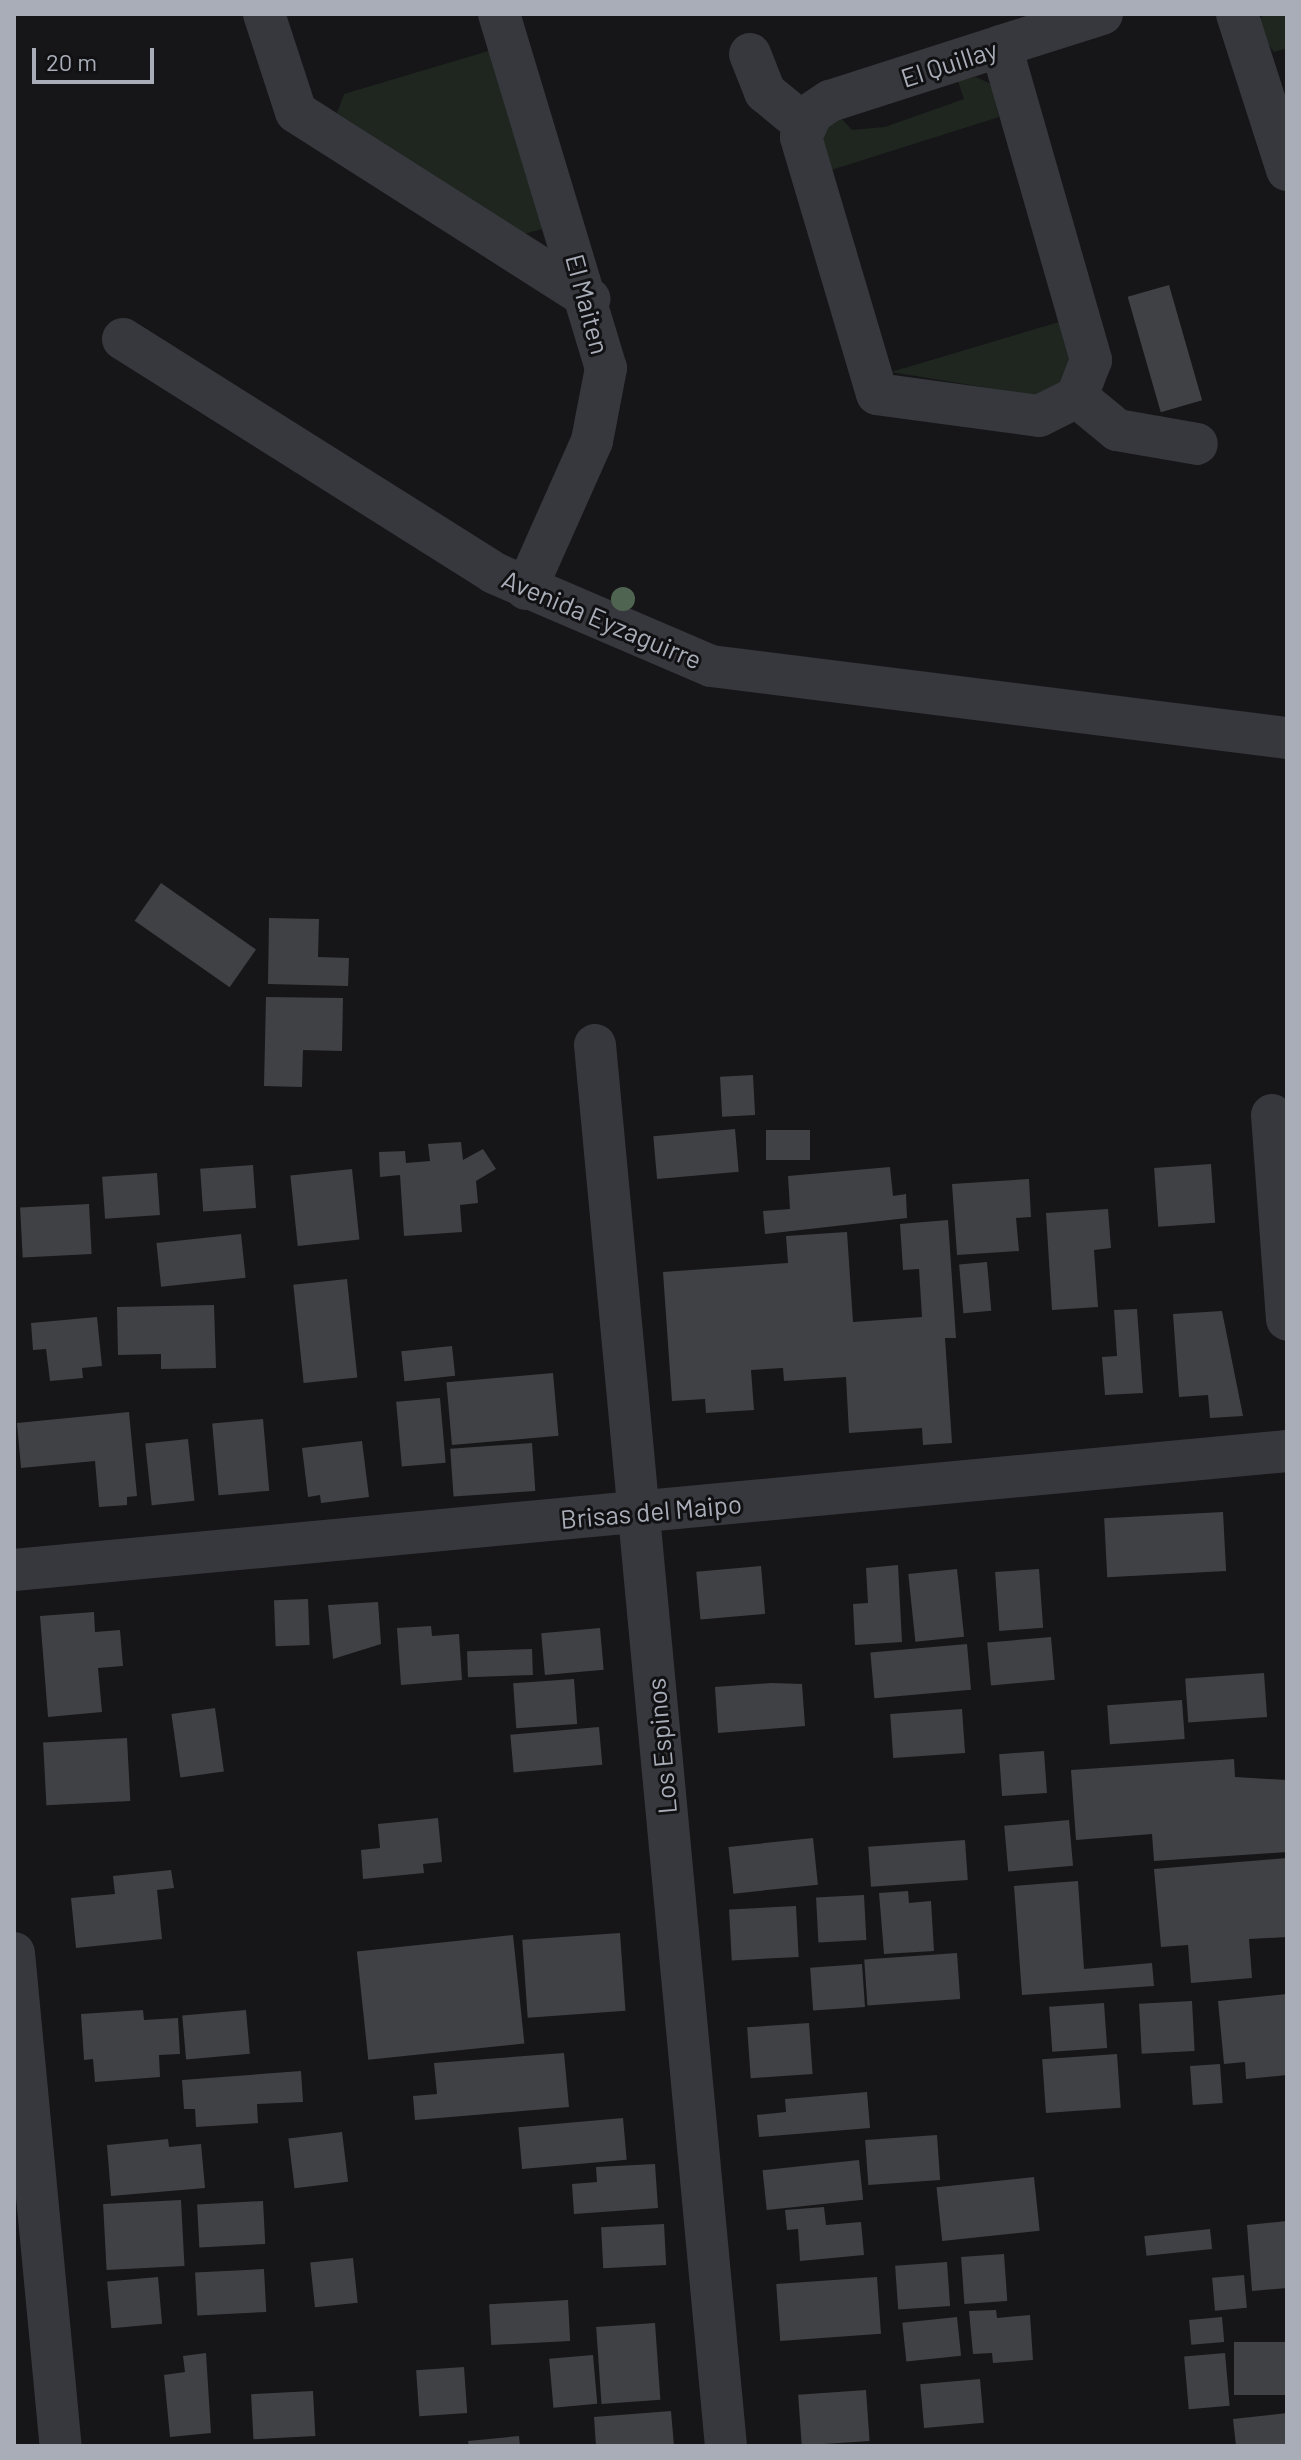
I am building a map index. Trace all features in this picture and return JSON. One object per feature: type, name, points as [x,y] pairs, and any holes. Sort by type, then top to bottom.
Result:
[{"type":"street","points":[[264,14],[296,112],[590,299]]},
{"type":"street","name":"El Maiten","points":[[499,14],[590,299],[606,368],[600,420],[526,589]]},
{"type":"street","name":"El Quillay","points":[[804,124],[830,101],[1102,14]]},
{"type":"street","points":[[1237,14],[1287,170]]},
{"type":"street","points":[[750,54],[765,92],[804,124],[805,164],[877,394],[1039,416],[1077,397],[1091,360],[1001,46]]},
{"type":"street","name":"Avenida Eyzaguirre","points":[[123,339],[442,543],[526,589],[711,666],[1287,738]]},
{"type":"street","points":[[1077,397],[1117,430],[1197,444]]},
{"type":"street","name":"Los Espinos","points":[[595,1045],[726,2446]]},
{"type":"street","points":[[1272,1115],[1287,1319]]},
{"type":"street","name":"Brisas del Maipo","points":[[14,1570],[1287,1451]]},
{"type":"street","points":[[14,1953],[61,2446]]},
{"type":"shaded area","points":[[1265,14],[1287,14],[1287,48],[1274,52],[1265,40],[1258,20]]},
{"type":"shaded area","points":[[495,49],[549,227],[524,234],[337,113],[344,94]]},
{"type":"shaded area","points":[[976,77],[991,84],[999,117],[825,172],[817,131],[838,115],[852,130],[885,127],[964,99],[958,81]]},
{"type":"shaded area","points":[[1066,320],[1076,373],[1044,397],[891,372]]},
{"type":"building","points":[[1169,285],[1202,400],[1161,412],[1128,297]]},
{"type":"building","points":[[161,883],[256,950],[230,987],[135,921]]},
{"type":"building","points":[[269,918],[319,919],[318,957],[349,958],[348,986],[268,984]]},
{"type":"building","points":[[266,997],[343,998],[342,1051],[303,1050],[302,1087],[264,1086]]},
{"type":"building","points":[[753,1075],[755,1115],[722,1117],[720,1077]]},
{"type":"building","points":[[735,1129],[739,1172],[657,1179],[653,1136]]},
{"type":"building","points":[[766,1130],[810,1130],[810,1160],[766,1160]]},
{"type":"building","points":[[461,1142],[463,1160],[483,1149],[496,1169],[476,1181],[478,1203],[460,1205],[462,1232],[404,1236],[400,1175],[380,1177],[379,1152],[405,1151],[406,1163],[430,1161],[428,1144]]},
{"type":"building","points":[[1211,1164],[1215,1223],[1158,1227],[1154,1168]]},
{"type":"building","points":[[253,1165],[256,1208],[203,1212],[200,1169]]},
{"type":"building","points":[[890,1167],[893,1196],[906,1194],[907,1218],[765,1234],[763,1211],[790,1209],[788,1176]]},
{"type":"building","points":[[352,1169],[359,1240],[298,1246],[290,1175]]},
{"type":"building","points":[[157,1173],[160,1215],[105,1219],[102,1177]]},
{"type":"building","points":[[1029,1179],[1031,1217],[1016,1218],[1019,1251],[957,1255],[952,1184]]},
{"type":"building","points":[[89,1204],[92,1254],[23,1258],[20,1208]]},
{"type":"building","points":[[1108,1209],[1111,1248],[1094,1250],[1098,1307],[1052,1310],[1046,1213]]},
{"type":"building","points":[[948,1220],[956,1338],[945,1338],[952,1443],[923,1445],[922,1428],[849,1433],[846,1377],[784,1381],[783,1368],[751,1370],[754,1410],[706,1413],[705,1399],[672,1401],[663,1272],[788,1263],[786,1236],[847,1232],[853,1322],[922,1317],[919,1269],[903,1270],[900,1224]]},
{"type":"building","points":[[241,1234],[246,1278],[161,1287],[156,1243]]},
{"type":"building","points":[[987,1262],[991,1311],[963,1313],[959,1264]]},
{"type":"building","points":[[347,1279],[357,1377],[304,1383],[293,1285]]},
{"type":"building","points":[[214,1305],[216,1368],[161,1369],[161,1354],[118,1355],[117,1307]]},
{"type":"building","points":[[1137,1309],[1143,1393],[1105,1395],[1102,1357],[1117,1356],[1114,1310]]},
{"type":"building","points":[[1222,1311],[1243,1416],[1210,1418],[1208,1395],[1179,1397],[1173,1314]]},
{"type":"building","points":[[97,1317],[102,1366],[82,1368],[83,1378],[50,1381],[46,1349],[33,1350],[31,1323]]},
{"type":"building","points":[[452,1346],[455,1376],[404,1381],[401,1351]]},
{"type":"building","points":[[553,1373],[558,1436],[452,1445],[446,1382]]},
{"type":"building","points":[[440,1398],[446,1463],[402,1467],[396,1402]]},
{"type":"building","points":[[129,1412],[137,1496],[127,1497],[127,1505],[99,1507],[95,1461],[21,1468],[17,1423]]},
{"type":"building","points":[[263,1419],[269,1491],[218,1495],[212,1423]]},
{"type":"building","points":[[188,1439],[194,1501],[152,1505],[145,1443]]},
{"type":"building","points":[[362,1441],[369,1497],[321,1503],[320,1495],[308,1497],[302,1448]]},
{"type":"building","points":[[532,1443],[535,1491],[454,1497],[450,1449]]},
{"type":"building","points":[[1223,1512],[1226,1571],[1107,1577],[1104,1518]]},
{"type":"building","points":[[898,1565],[902,1642],[855,1645],[853,1604],[868,1603],[866,1568]]},
{"type":"building","points":[[761,1566],[765,1614],[700,1619],[696,1572]]},
{"type":"building","points":[[957,1569],[964,1637],[915,1642],[908,1574]]},
{"type":"building","points":[[1039,1569],[1043,1628],[999,1631],[995,1572]]},
{"type":"building","points":[[308,1599],[310,1645],[276,1646],[274,1600]]},
{"type":"building","points":[[378,1602],[381,1644],[333,1659],[328,1605]]},
{"type":"building","points":[[94,1612],[95,1632],[120,1630],[123,1666],[98,1668],[102,1712],[48,1717],[40,1616]]},
{"type":"building","points":[[431,1626],[432,1636],[459,1634],[462,1680],[401,1685],[397,1628]]},
{"type":"building","points":[[600,1628],[604,1670],[545,1675],[541,1633]]},
{"type":"building","points":[[1051,1637],[1055,1680],[991,1685],[987,1643]]},
{"type":"building","points":[[967,1644],[971,1690],[874,1698],[870,1652]]},
{"type":"building","points":[[532,1649],[533,1675],[468,1677],[467,1651]]},
{"type":"building","points":[[1264,1673],[1267,1717],[1188,1722],[1185,1679]]},
{"type":"building","points":[[574,1679],[577,1724],[516,1728],[513,1683]]},
{"type":"building","points":[[802,1684],[805,1726],[718,1733],[715,1687]]},
{"type":"building","points":[[1182,1700],[1185,1739],[1110,1744],[1107,1705]]},
{"type":"building","points":[[215,1708],[224,1771],[180,1778],[171,1714]]},
{"type":"building","points":[[962,1709],[965,1753],[893,1758],[890,1714]]},
{"type":"building","points":[[599,1727],[602,1765],[514,1773],[510,1735]]},
{"type":"building","points":[[127,1738],[130,1801],[46,1805],[43,1742]]},
{"type":"building","points":[[1044,1751],[1047,1793],[1002,1796],[999,1754]]},
{"type":"building","points":[[1234,1759],[1235,1777],[1287,1780],[1287,1852],[1154,1861],[1152,1834],[1076,1840],[1071,1770]]},
{"type":"building","points":[[438,1818],[442,1862],[423,1864],[424,1873],[363,1879],[361,1850],[380,1848],[378,1824]]},
{"type":"building","points":[[1069,1820],[1073,1866],[1008,1871],[1004,1826]]},
{"type":"building","points":[[813,1838],[818,1885],[733,1894],[728,1847]]},
{"type":"building","points":[[965,1840],[968,1880],[871,1887],[868,1847]]},
{"type":"building","points":[[1287,1858],[1287,1937],[1249,1939],[1252,1978],[1191,1983],[1188,1945],[1161,1947],[1154,1869]]},
{"type":"building","points":[[171,1870],[174,1888],[157,1890],[162,1939],[76,1948],[71,1898],[115,1894],[113,1876]]},
{"type":"building","points":[[1078,1881],[1084,1969],[1152,1963],[1154,1986],[1022,1995],[1014,1886]]},
{"type":"building","points":[[908,1891],[909,1903],[931,1901],[934,1951],[884,1954],[879,1893]]},
{"type":"building","points":[[864,1895],[866,1940],[818,1942],[816,1898]]},
{"type":"building","points":[[796,1906],[799,1957],[732,1960],[729,1910]]},
{"type":"building","points":[[620,1933],[625,2011],[528,2018],[522,1940]]},
{"type":"building","points":[[513,1935],[524,2043],[368,2060],[357,1951]]},
{"type":"building","points":[[957,1953],[960,1999],[867,2005],[864,1959]]},
{"type":"building","points":[[862,1964],[865,2007],[813,2011],[810,1968]]},
{"type":"building","points":[[1287,1994],[1287,2075],[1246,2079],[1245,2062],[1224,2064],[1218,2001]]},
{"type":"building","points":[[1192,2001],[1195,2051],[1142,2054],[1139,2004]]},
{"type":"building","points":[[1104,2003],[1107,2048],[1052,2052],[1049,2007]]},
{"type":"building","points":[[143,2010],[144,2020],[178,2018],[180,2054],[159,2055],[160,2077],[95,2082],[93,2059],[84,2060],[81,2014]]},
{"type":"building","points":[[246,2010],[250,2054],[186,2059],[182,2016]]},
{"type":"building","points":[[809,2023],[813,2074],[751,2078],[747,2027]]},
{"type":"building","points":[[564,2053],[569,2107],[415,2120],[413,2096],[437,2094],[434,2063]]},
{"type":"building","points":[[1117,2054],[1121,2108],[1046,2113],[1042,2059]]},
{"type":"building","points":[[1220,2064],[1223,2103],[1193,2105],[1190,2066]]},
{"type":"building","points":[[301,2071],[303,2102],[257,2104],[258,2123],[196,2127],[195,2109],[184,2109],[182,2080]]},
{"type":"building","points":[[867,2092],[870,2128],[759,2137],[757,2115],[786,2112],[785,2099]]},
{"type":"building","points":[[623,2118],[627,2160],[522,2169],[518,2127]]},
{"type":"building","points":[[342,2132],[348,2182],[294,2188],[288,2139]]},
{"type":"building","points":[[937,2135],[940,2180],[868,2185],[865,2140]]},
{"type":"building","points":[[168,2139],[169,2147],[201,2144],[205,2188],[111,2196],[107,2145]]},
{"type":"building","points":[[859,2160],[863,2200],[767,2210],[763,2170]]},
{"type":"building","points":[[655,2164],[658,2208],[574,2214],[572,2184],[597,2182],[596,2167]]},
{"type":"building","points":[[1034,2177],[1040,2231],[942,2241],[937,2187]]},
{"type":"building","points":[[181,2200],[184,2266],[107,2270],[103,2204]]},
{"type":"building","points":[[263,2201],[265,2244],[199,2247],[197,2204]]},
{"type":"building","points":[[824,2207],[826,2225],[861,2222],[864,2255],[800,2261],[798,2229],[787,2230],[785,2210]]},
{"type":"building","points":[[1287,2221],[1287,2288],[1252,2291],[1247,2225]]},
{"type":"building","points":[[664,2224],[666,2265],[603,2268],[601,2227]]},
{"type":"building","points":[[1210,2229],[1212,2249],[1146,2256],[1144,2236]]},
{"type":"building","points":[[1004,2254],[1007,2301],[964,2304],[961,2257]]},
{"type":"building","points":[[353,2258],[358,2303],[315,2307],[310,2262]]},
{"type":"building","points":[[947,2262],[950,2306],[898,2310],[895,2266]]},
{"type":"building","points":[[264,2269],[266,2312],[197,2316],[195,2273]]},
{"type":"building","points":[[1244,2275],[1247,2308],[1215,2311],[1212,2278]]},
{"type":"building","points":[[158,2277],[162,2324],[111,2328],[107,2281]]},
{"type":"building","points":[[877,2277],[881,2334],[780,2341],[776,2284]]},
{"type":"building","points":[[568,2300],[570,2341],[491,2345],[489,2304]]},
{"type":"building","points":[[996,2310],[997,2318],[1030,2315],[1033,2360],[993,2363],[992,2353],[973,2354],[969,2311]]},
{"type":"building","points":[[957,2317],[961,2356],[906,2362],[902,2323]]},
{"type":"building","points":[[1222,2317],[1224,2342],[1191,2345],[1189,2320]]},
{"type":"building","points":[[655,2323],[660,2400],[602,2404],[596,2327]]},
{"type":"building","points":[[1234,2342],[1287,2342],[1287,2395],[1234,2395]]},
{"type":"building","points":[[206,2353],[211,2433],[170,2437],[164,2375],[185,2372],[183,2356]]},
{"type":"building","points":[[1225,2353],[1230,2406],[1189,2409],[1184,2357]]},
{"type":"building","points":[[593,2355],[597,2404],[553,2408],[549,2359]]},
{"type":"building","points":[[464,2367],[467,2413],[419,2416],[416,2370]]},
{"type":"building","points":[[980,2379],[984,2423],[924,2428],[920,2384]]},
{"type":"building","points":[[866,2390],[870,2441],[802,2446],[798,2395]]},
{"type":"building","points":[[313,2391],[315,2436],[253,2439],[251,2394]]},
{"type":"building","points":[[671,2411],[674,2446],[596,2446],[594,2417]]},
{"type":"building","points":[[1287,2413],[1287,2446],[1236,2446],[1233,2419]]},
{"type":"building","points":[[519,2436],[520,2446],[469,2446],[468,2441]]}]
